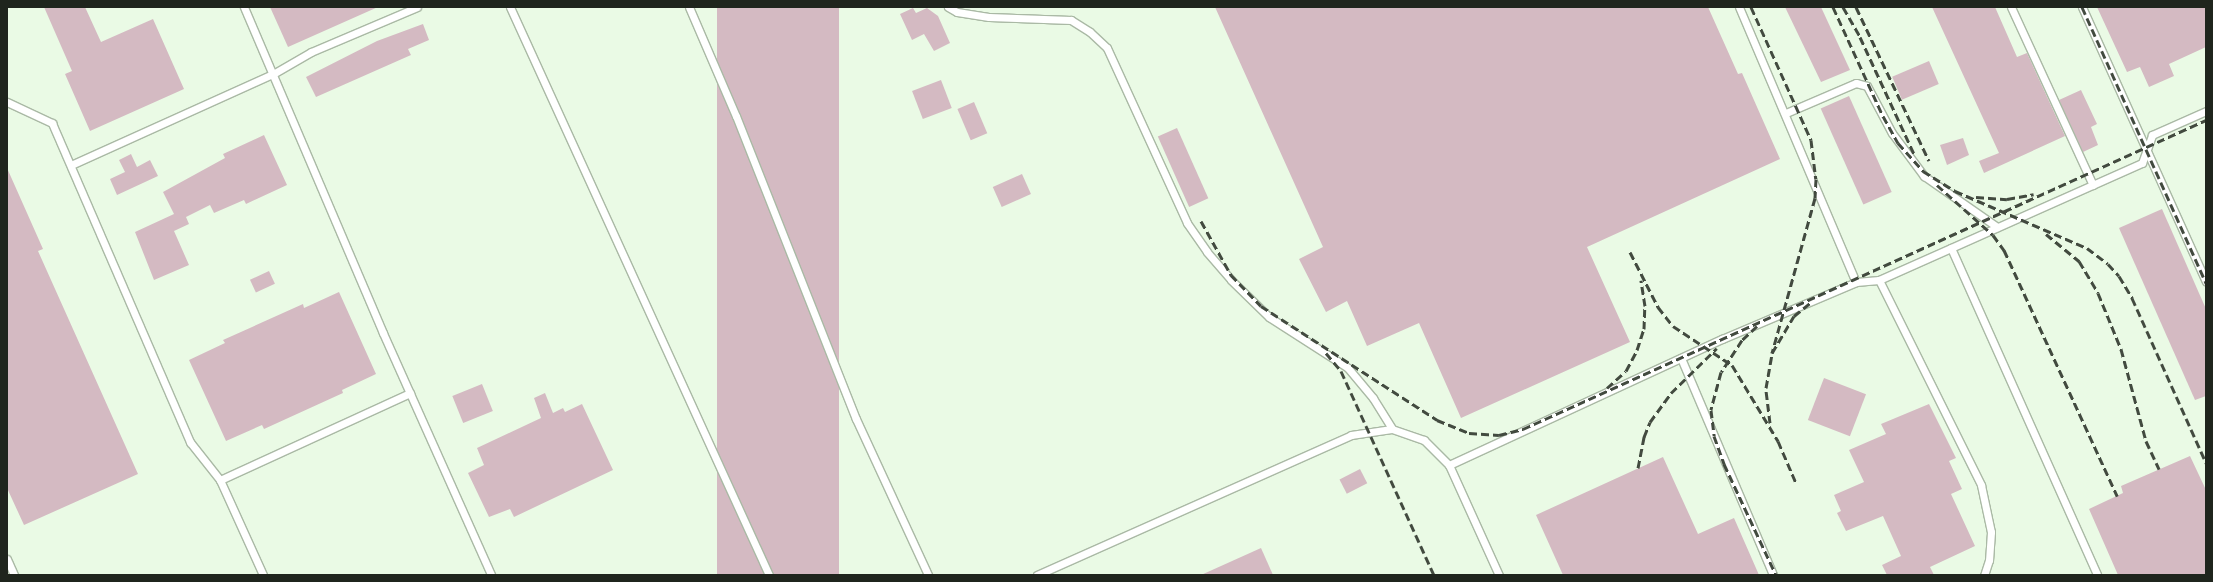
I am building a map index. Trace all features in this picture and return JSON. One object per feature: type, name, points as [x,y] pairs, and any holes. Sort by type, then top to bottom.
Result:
[{"type":"lane","points":[[244,7],[410,393],[492,575]]},
{"type":"lane","points":[[71,165],[273,74],[311,52],[417,7]]},
{"type":"lane","points":[[510,7],[769,575]]},
{"type":"lane","points":[[689,7],[736,116],[856,419],[928,575]]},
{"type":"lane","points":[[948,7],[957,12],[989,17],[1071,20],[1090,32],[1107,48],[1187,223],[1207,252],[1231,280],[1269,317],[1348,368],[1373,398],[1392,429]]},
{"type":"lane","points":[[1739,7],[1786,113],[1856,282]]},
{"type":"lane","points":[[2011,7],[2093,185]]},
{"type":"lane","points":[[2082,7],[2206,281]]},
{"type":"lane","points":[[1786,113],[1856,83],[1866,86],[1892,133],[1924,176],[1997,227]]},
{"type":"lane","points":[[7,102],[52,123],[190,442],[220,480],[264,575]]},
{"type":"lane","points":[[1449,466],[1681,358],[1856,282],[1878,280],[2142,163],[2152,135],[2206,111]]},
{"type":"lane","points":[[1950,248],[2097,575]]},
{"type":"lane","points":[[1878,280],[1980,485],[1991,532],[1989,560],[1984,575]]},
{"type":"lane","points":[[1681,358],[1773,575]]},
{"type":"lane","points":[[220,480],[410,393]]},
{"type":"lane","points":[[1037,575],[1351,435],[1392,429],[1424,440],[1449,466],[1499,575]]},
{"type":"lane","points":[[7,559],[14,575]]},
{"type":"building","points":[[44,7],[85,7],[101,42],[153,19],[184,89],[90,131],[65,74],[72,71]]},
{"type":"building","points":[[270,7],[378,7],[288,47]]},
{"type":"building","points":[[717,7],[839,7],[839,575],[717,575]]},
{"type":"building","points":[[1215,7],[1708,7],[1738,74],[1742,73],[1780,159],[1587,247],[1630,342],[1461,418],[1419,323],[1367,346],[1347,301],[1326,312],[1299,259],[1323,247]]},
{"type":"building","points":[[1785,7],[1821,7],[1850,70],[1821,82]]},
{"type":"building","points":[[1932,7],[1995,7],[2017,57],[2027,53],[2065,136],[1984,173],[1979,161],[1999,153]]},
{"type":"building","points":[[2097,7],[2206,7],[2206,47],[2169,64],[2174,76],[2149,87],[2140,67],[2127,72]]},
{"type":"building","points":[[913,8],[916,13],[927,8],[938,16],[950,43],[934,51],[924,34],[912,40],[900,14]]},
{"type":"building","points":[[423,24],[429,40],[408,49],[411,55],[316,97],[306,77],[377,41]]},
{"type":"building","points":[[1929,61],[1939,84],[1902,100],[1892,77]]},
{"type":"building","points":[[941,80],[952,108],[923,119],[912,91]]},
{"type":"building","points":[[2081,90],[2097,124],[2091,127],[2098,145],[2083,152],[2059,100]]},
{"type":"building","points":[[1849,96],[1892,192],[1863,205],[1821,109]]},
{"type":"building","points":[[974,102],[987,133],[971,140],[957,109]]},
{"type":"building","points":[[1177,128],[1208,198],[1189,207],[1158,137]]},
{"type":"building","points":[[264,135],[287,185],[246,204],[244,200],[214,213],[210,205],[186,217],[189,224],[174,231],[189,265],[154,280],[135,232],[174,214],[163,192],[225,158],[223,154]]},
{"type":"building","points":[[1963,138],[1969,155],[1947,165],[1940,145]]},
{"type":"building","points":[[131,154],[137,167],[150,160],[158,176],[117,195],[110,179],[125,172],[119,160]]},
{"type":"building","points":[[7,168],[43,249],[38,251],[138,474],[24,525],[7,488]]},
{"type":"building","points":[[1022,174],[1031,194],[1002,207],[993,187]]},
{"type":"building","points":[[2162,209],[2206,309],[2206,396],[2195,400],[2119,228]]},
{"type":"building","points":[[269,271],[275,284],[256,293],[250,280]]},
{"type":"building","points":[[339,292],[376,374],[342,390],[343,393],[264,429],[262,425],[226,441],[189,360],[225,343],[223,340],[303,304],[304,308]]},
{"type":"building","points":[[1824,378],[1866,394],[1850,436],[1808,420]]},
{"type":"building","points":[[482,384],[493,411],[463,423],[452,396]]},
{"type":"building","points":[[545,393],[553,413],[563,408],[565,412],[582,404],[613,470],[514,517],[510,509],[489,517],[468,473],[484,465],[477,448],[541,418],[534,398]]},
{"type":"building","points":[[1929,404],[1956,458],[1949,461],[1962,489],[1951,494],[1975,546],[1930,567],[1934,575],[1887,575],[1882,565],[1901,556],[1883,516],[1846,531],[1837,513],[1841,511],[1834,495],[1864,482],[1849,450],[1886,434],[1881,424]]},
{"type":"building","points":[[2190,456],[2206,490],[2206,575],[2118,575],[2089,509],[2123,493],[2121,486]]},
{"type":"building","points":[[1663,457],[1698,534],[1734,518],[1759,575],[1563,575],[1536,515]]},
{"type":"building","points":[[1360,469],[1367,483],[1347,494],[1340,479]]},
{"type":"building","points":[[1261,548],[1273,575],[1201,575]]},
{"type":"railway","points":[[1751,7],[1811,140],[1816,179],[1815,198],[1772,353]]},
{"type":"railway","points":[[1833,7],[1883,116],[1898,143],[1923,171],[1955,191],[2087,248],[2108,264],[2119,276],[2132,298],[2206,463]]},
{"type":"railway","points":[[1843,7],[1860,37],[1915,156]]},
{"type":"railway","points":[[1856,7],[1929,161]]},
{"type":"railway","points":[[2082,7],[2206,283]]},
{"type":"railway","points":[[1201,221],[1231,275],[1261,306],[1437,420],[1469,433],[1499,435],[1523,429],[2206,120]]},
{"type":"railway","points":[[1937,185],[1993,235],[2004,250],[2117,496]]},
{"type":"railway","points":[[1976,197],[2007,199],[2034,194]]},
{"type":"railway","points":[[2046,234],[2079,261],[2098,293],[2121,349],[2146,441],[2159,469]]},
{"type":"railway","points":[[1630,252],[1658,307],[1673,326],[1732,365],[1778,441],[1796,483]]},
{"type":"railway","points":[[1607,388],[1626,371],[1637,350],[1644,329],[1645,306],[1641,280]]},
{"type":"railway","points":[[1770,423],[1766,388],[1772,353],[1794,316],[1811,302]]},
{"type":"railway","points":[[1757,326],[1742,340],[1721,372],[1711,410],[1714,436],[1724,464],[1776,575]]},
{"type":"railway","points":[[1638,468],[1644,437],[1650,422],[1671,393],[1717,348]]},
{"type":"railway","points":[[1326,353],[1341,371],[1434,575]]}]
